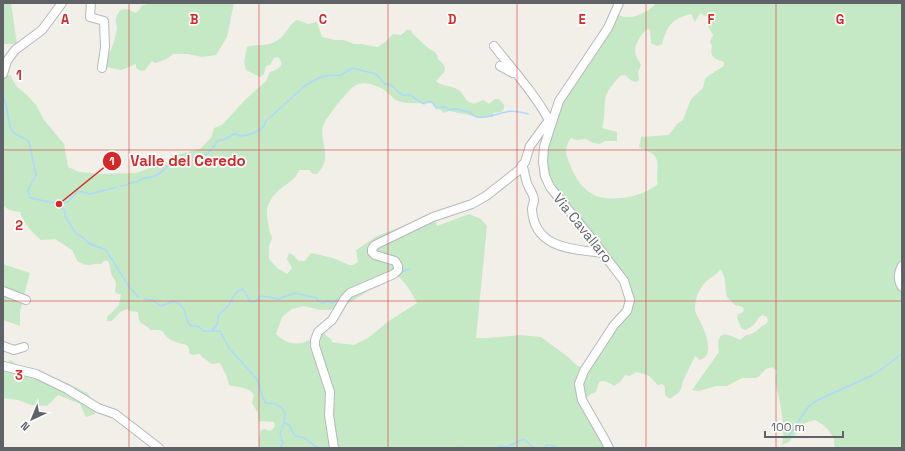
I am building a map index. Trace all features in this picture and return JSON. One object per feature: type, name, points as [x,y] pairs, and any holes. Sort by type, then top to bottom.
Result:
[{"type":"street","points":[[3,74],[7,61],[16,50],[42,30],[62,3]]},
{"type":"street","points":[[91,3],[90,17],[104,21],[105,47],[102,68]]},
{"type":"street","name":"Via Cavallaro","points":[[609,448],[582,400],[579,384],[584,371],[614,325],[627,311],[630,300],[624,281],[550,187],[545,176],[544,147],[551,119],[559,101],[608,28],[619,3]]},
{"type":"street","points":[[334,448],[329,415],[330,392],[315,346],[315,340],[318,332],[332,320],[345,298],[350,293],[394,274],[398,270],[398,266],[395,261],[375,255],[372,252],[372,249],[375,245],[433,217],[472,204],[499,186],[519,170],[525,162],[530,146],[551,119],[494,46]]},
{"type":"street","points":[[500,66],[520,78]]},
{"type":"street","points":[[522,166],[526,173],[526,182],[534,199],[532,209],[536,225],[544,238],[555,245],[576,250],[603,253]]},
{"type":"street","points":[[902,266],[899,273],[899,282],[902,287]]},
{"type":"street","points":[[3,291],[26,300]]},
{"type":"street","points":[[3,346],[14,350],[24,347]]},
{"type":"street","points":[[3,366],[36,374],[67,388],[98,408],[115,414],[159,448]]},
{"type":"green space","points":[[3,3],[11,3],[17,44],[3,44]]},
{"type":"green space","points":[[150,3],[234,3],[227,37],[216,55],[202,57],[188,54],[173,54],[167,59],[155,63],[152,61],[145,70],[141,71],[136,68],[136,64],[121,70],[101,66],[107,58],[113,43],[117,28],[116,18],[119,12],[125,9],[136,13],[141,6]]},
{"type":"green space","points":[[656,3],[902,3],[902,448],[834,448],[834,439],[832,435],[823,425],[815,420],[805,423],[789,442],[782,445],[783,422],[775,381],[777,371],[772,367],[766,369],[756,378],[742,378],[727,386],[716,386],[699,391],[692,390],[719,352],[718,345],[720,336],[726,334],[740,340],[766,324],[768,321],[767,317],[763,315],[746,330],[742,329],[737,318],[738,314],[742,313],[744,310],[743,307],[735,305],[727,297],[724,279],[720,269],[717,274],[703,285],[695,305],[696,313],[707,338],[707,354],[700,360],[695,356],[679,392],[670,399],[665,395],[665,388],[663,384],[658,385],[648,375],[636,372],[630,376],[625,375],[621,381],[614,386],[605,381],[599,382],[596,392],[591,394],[581,404],[610,448],[259,448],[259,437],[261,430],[265,429],[269,431],[275,426],[274,422],[258,421],[258,413],[252,403],[254,395],[252,392],[229,385],[220,363],[212,364],[200,354],[192,355],[189,353],[187,345],[171,340],[159,330],[151,330],[140,322],[138,312],[127,309],[120,312],[112,321],[107,321],[107,317],[119,305],[121,294],[117,294],[115,291],[116,281],[112,275],[108,261],[104,261],[101,264],[87,265],[78,262],[72,250],[55,239],[41,240],[31,231],[20,212],[9,210],[3,205],[3,76],[10,75],[17,87],[36,105],[44,120],[64,144],[68,167],[79,172],[99,174],[136,173],[164,163],[180,154],[200,149],[211,138],[214,128],[222,125],[245,100],[266,81],[270,72],[276,70],[281,65],[278,57],[274,58],[270,65],[266,66],[264,74],[260,77],[246,70],[244,62],[247,47],[266,45],[274,42],[281,38],[297,20],[308,24],[317,22],[322,37],[334,40],[343,40],[354,44],[378,47],[393,34],[401,35],[407,30],[411,30],[413,34],[428,48],[435,52],[445,68],[444,72],[436,81],[457,89],[472,104],[483,100],[489,104],[495,99],[499,99],[504,105],[504,109],[501,112],[493,113],[493,117],[479,117],[449,111],[444,113],[432,103],[398,101],[383,89],[372,85],[363,83],[354,86],[333,109],[325,122],[322,134],[325,160],[317,174],[313,174],[309,170],[299,170],[295,177],[277,192],[270,201],[267,210],[272,238],[269,247],[269,259],[277,268],[287,274],[292,268],[287,259],[289,253],[299,261],[305,261],[311,253],[333,258],[349,265],[353,265],[358,262],[356,250],[377,236],[434,214],[437,226],[469,214],[481,219],[487,226],[476,338],[520,335],[541,337],[568,357],[577,366],[585,368],[627,309],[626,286],[553,191],[544,158],[561,97],[598,43],[614,10],[621,16],[630,17],[645,12]],"holes":[[[700,13],[708,18],[708,26],[713,35],[710,42],[712,46],[711,53],[715,59],[724,62],[724,66],[705,79],[703,88],[691,99],[683,120],[677,124],[669,135],[641,137],[639,147],[651,153],[656,158],[658,165],[658,184],[643,193],[624,198],[605,198],[596,196],[589,192],[583,187],[573,171],[566,152],[568,142],[571,138],[576,140],[586,139],[593,143],[600,144],[605,141],[617,141],[617,132],[602,128],[606,97],[607,93],[620,76],[625,75],[632,81],[636,82],[639,80],[638,72],[641,65],[636,57],[635,48],[642,34],[647,29],[650,30],[651,43],[657,46],[662,44],[668,28],[674,21],[691,14],[695,22]],[[396,274],[408,287],[417,303],[389,321],[368,338],[354,345],[331,342],[332,340],[323,333],[311,340],[293,343],[282,339],[276,334],[282,317],[292,309],[303,306],[320,310],[330,310],[344,306],[368,291],[384,284]]]},
{"type":"green space","points":[[3,264],[30,273],[24,295],[3,288]]},
{"type":"green space","points":[[3,295],[22,303],[20,312],[20,326],[3,320]]},
{"type":"green space","points":[[3,360],[8,362],[10,360],[18,365],[26,376],[42,380],[67,383],[87,393],[95,402],[95,414],[86,417],[80,404],[58,395],[47,406],[31,405],[18,400],[3,398]]},
{"type":"waterway","points":[[120,186],[157,175],[180,158],[207,154],[217,141],[226,139],[234,134],[243,136],[259,130],[265,125],[266,121],[306,85],[323,76],[341,75],[352,68],[376,74],[385,84],[391,85],[402,95],[411,95],[424,104],[428,101],[433,103],[436,108],[446,107],[449,110],[456,109],[470,112],[476,117],[492,116],[511,111],[528,114]]},
{"type":"waterway","points":[[3,98],[11,129],[15,134],[29,142],[36,175],[28,190],[30,198],[59,204],[65,211],[65,216],[76,234],[83,237],[88,243],[106,250],[128,285],[138,297]]},
{"type":"waterway","points":[[59,204],[68,202],[78,191],[90,194],[117,187]]},
{"type":"waterway","points":[[401,272],[409,269]]},
{"type":"waterway","points":[[211,331],[217,325],[219,314],[228,306],[236,293],[242,289],[247,294],[250,302],[254,302],[261,296],[278,299],[295,293],[317,298],[318,301],[323,303],[327,301],[332,303],[341,298]]},
{"type":"waterway","points":[[144,299],[153,300],[161,306],[174,301],[182,307],[188,323],[191,326],[198,326],[203,331],[220,331],[229,348],[257,379],[266,403],[274,404],[283,409],[285,417],[280,434],[283,443],[280,448]]},
{"type":"waterway","points":[[788,437],[808,407],[816,401],[875,374],[902,354]]},
{"type":"waterway","points":[[285,423],[289,425],[295,436],[304,438],[321,448]]},
{"type":"waterway","points":[[497,448],[499,446],[506,447],[524,439],[534,448]]},
{"type":"waterway","points":[[545,448],[546,445],[559,448]]},
{"type":"place","name":"Valle del Ceredo","points":[[59,204]]}]
